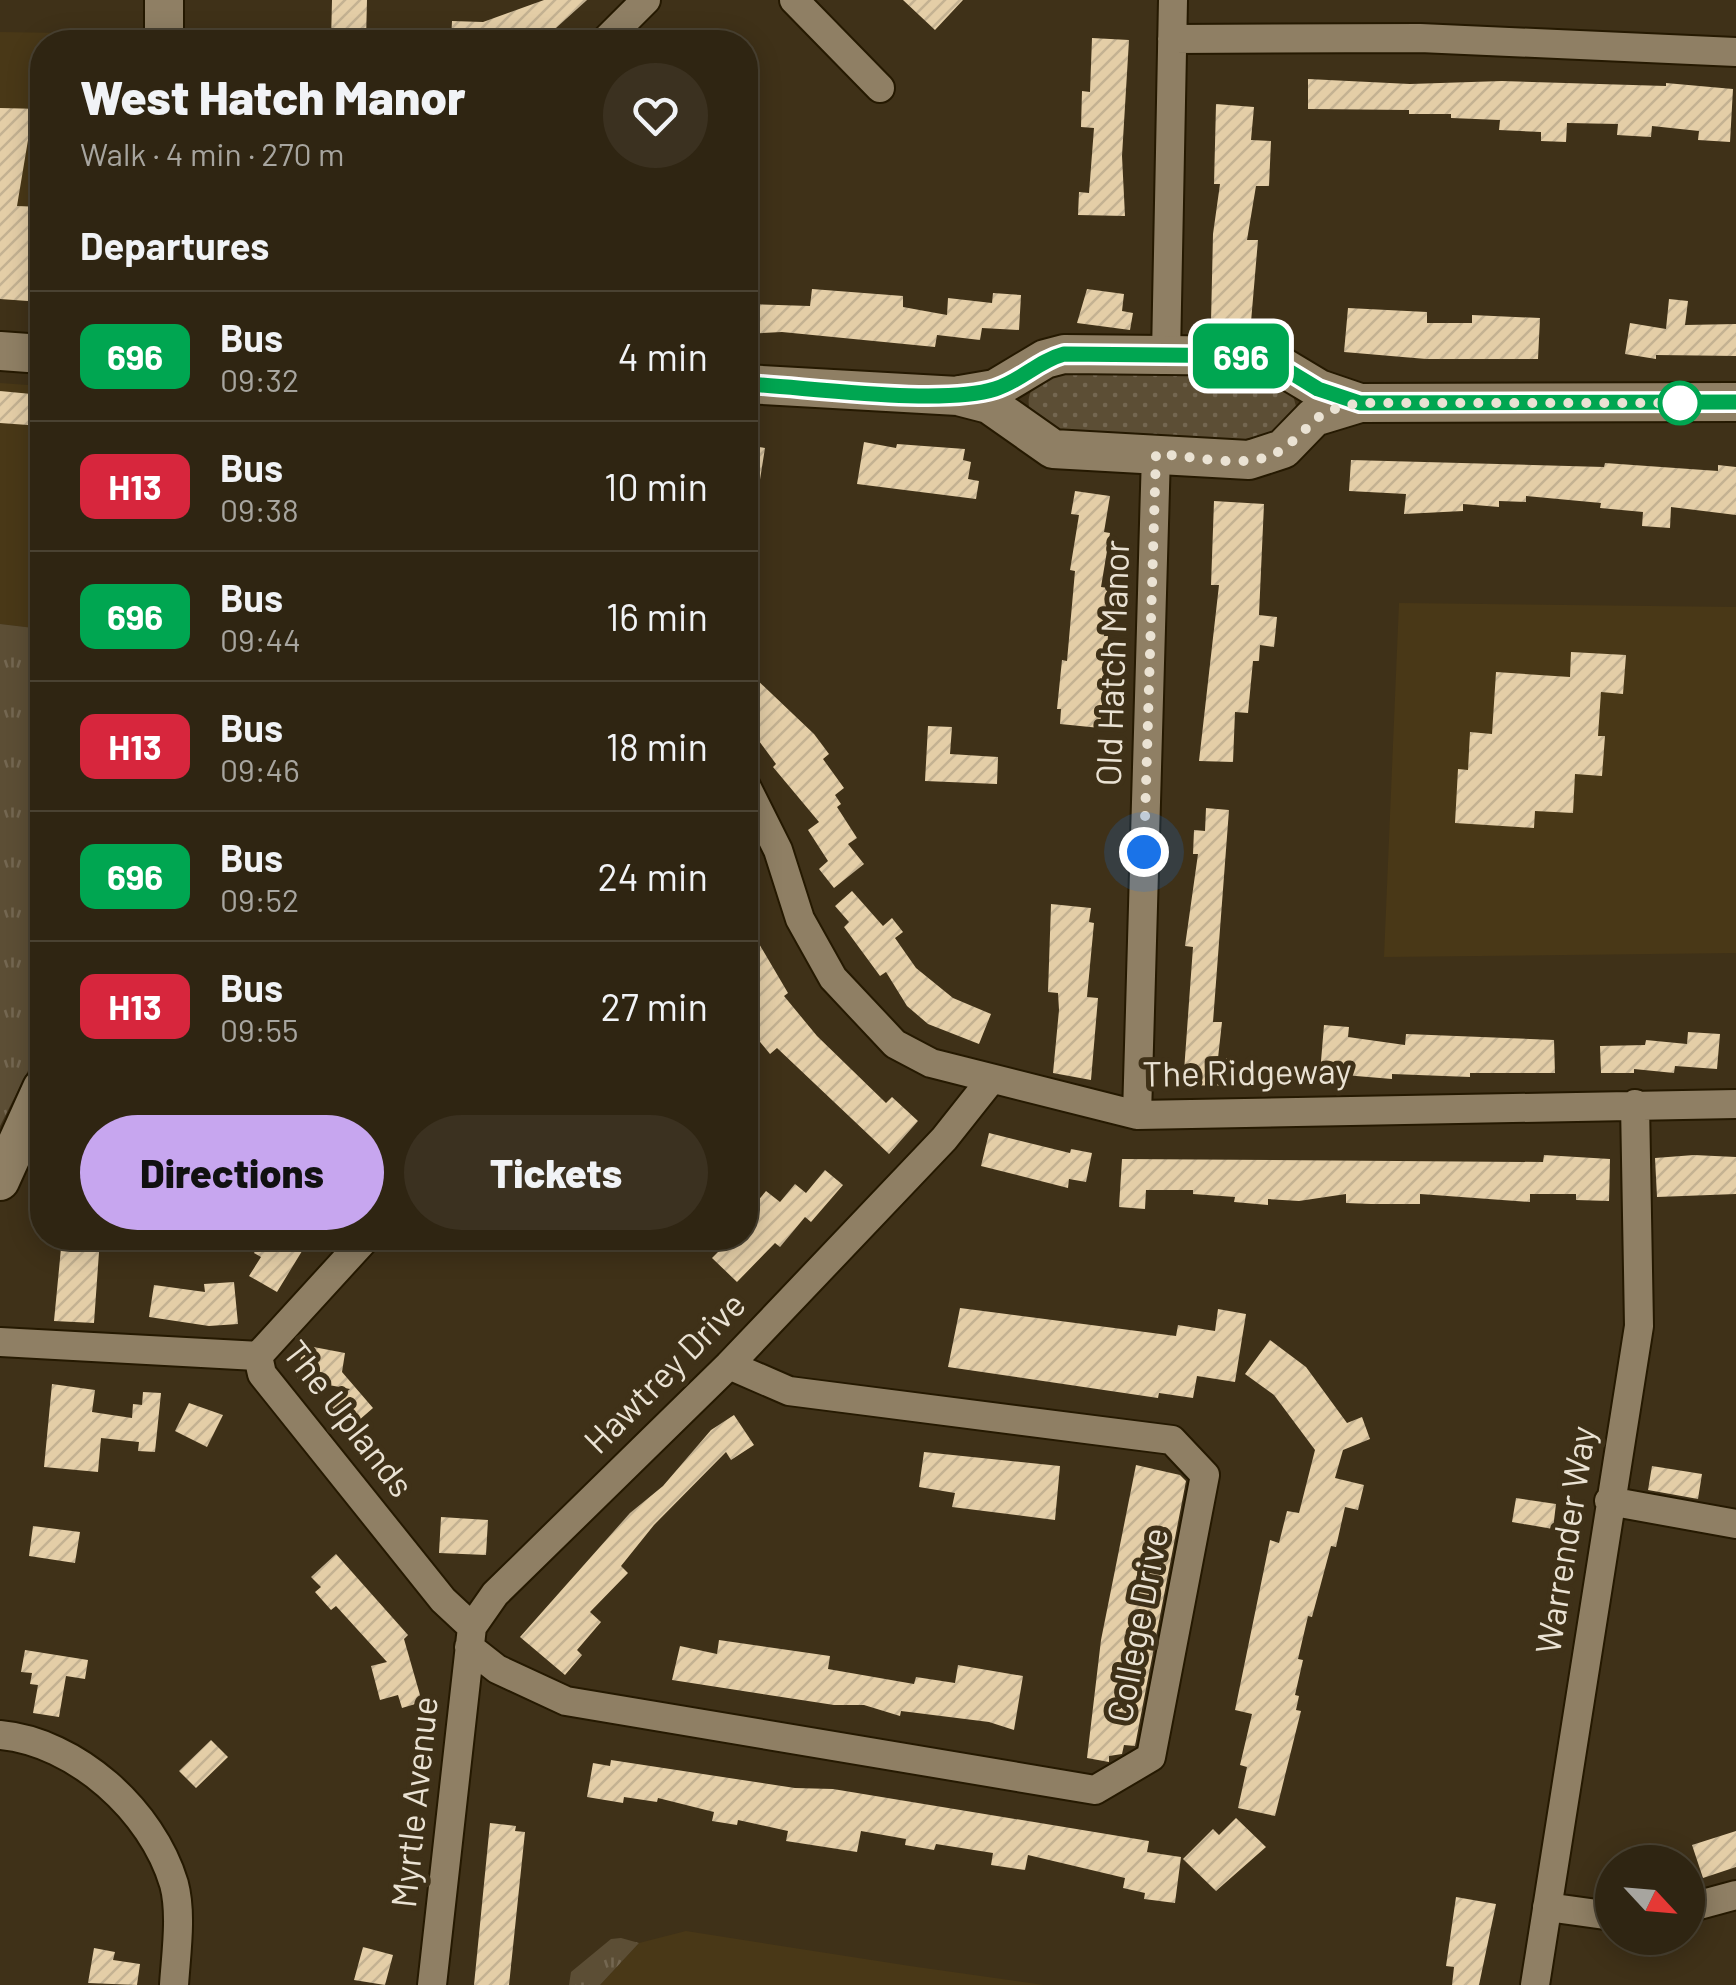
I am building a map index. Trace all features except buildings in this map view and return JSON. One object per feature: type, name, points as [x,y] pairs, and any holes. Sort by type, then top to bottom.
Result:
[{"type":"street","points":[[164,0],[164,30]]},
{"type":"street","points":[[616,30],[646,0]]},
{"type":"street","points":[[794,0],[880,88]]},
{"type":"street","points":[[1166,354],[1173,0]]},
{"type":"street","points":[[1172,38],[1420,38],[1736,52]]},
{"type":"street","points":[[0,351],[30,353]]},
{"type":"street","points":[[958,396],[995,389],[1045,359],[1064,354],[1166,354],[1264,356],[1318,389],[1360,403]]},
{"type":"street","points":[[758,385],[958,396],[989,404],[1053,450],[1249,460],[1282,449],[1314,417],[1360,403],[1736,402]]},
{"type":"street","name":"Old Hatch Manor","points":[[1137,1115],[1156,454]]},
{"type":"street","name":"The Ridgeway","points":[[758,810],[778,850],[800,919],[833,978],[896,1044],[931,1064],[1137,1115],[1736,1104]]},
{"type":"street","name":"Hawtrey Drive","points":[[471,1637],[496,1594],[729,1364],[944,1139],[990,1080]]},
{"type":"street","name":"Warrender Way","points":[[1535,1985],[1639,1326],[1635,1104]]},
{"type":"street","points":[[0,1181],[30,1115]]},
{"type":"street","points":[[258,1356],[355,1250]]},
{"type":"street","name":"The Uplands","points":[[0,1342],[258,1356],[262,1374],[471,1637]]},
{"type":"street","name":"College Drive","points":[[471,1637],[497,1669],[566,1701],[1095,1790],[1151,1757],[1205,1475],[1172,1440],[789,1391],[729,1364]]},
{"type":"street","points":[[1609,1501],[1736,1524]]},
{"type":"street","name":"Myrtle Avenue","points":[[432,1985],[461,1759],[471,1637]]},
{"type":"street","points":[[0,1735],[26,1738],[80,1762],[122,1799],[152,1841],[174,1886],[174,1985]]},
{"type":"street","points":[[1705,1903],[1736,1895]]},
{"type":"street","points":[[1547,1907],[1595,1914]]},
{"type":"shaded area","points":[[0,32],[30,32],[30,301],[0,299]]},
{"type":"shaded area","points":[[0,383],[30,385],[30,628],[0,624]]},
{"type":"shaded area","points":[[1399,603],[1736,607],[1736,953],[1384,957]]},
{"type":"shaded area","points":[[686,1931],[1044,1985],[600,1985],[639,1943]]},
{"type":"green space","points":[[1061,361],[1252,366],[1291,388],[1297,410],[1267,447],[1055,440],[1034,418],[1029,399],[1038,380]]},
{"type":"green space","points":[[0,624],[30,628],[30,1067],[0,1126]]},
{"type":"green space","points":[[611,1939],[639,1943],[600,1985],[569,1985],[571,1972]]},
{"type":"bus line","name":"696","points":[[758,385],[958,396],[995,389],[1018,379],[1045,359],[1064,354],[1264,356],[1318,389],[1360,403],[1736,402]]},
{"type":"route","points":[[1144,852],[1156,454],[1249,460],[1268,456],[1282,449],[1314,417],[1330,408],[1360,403],[1680,403]]}]
